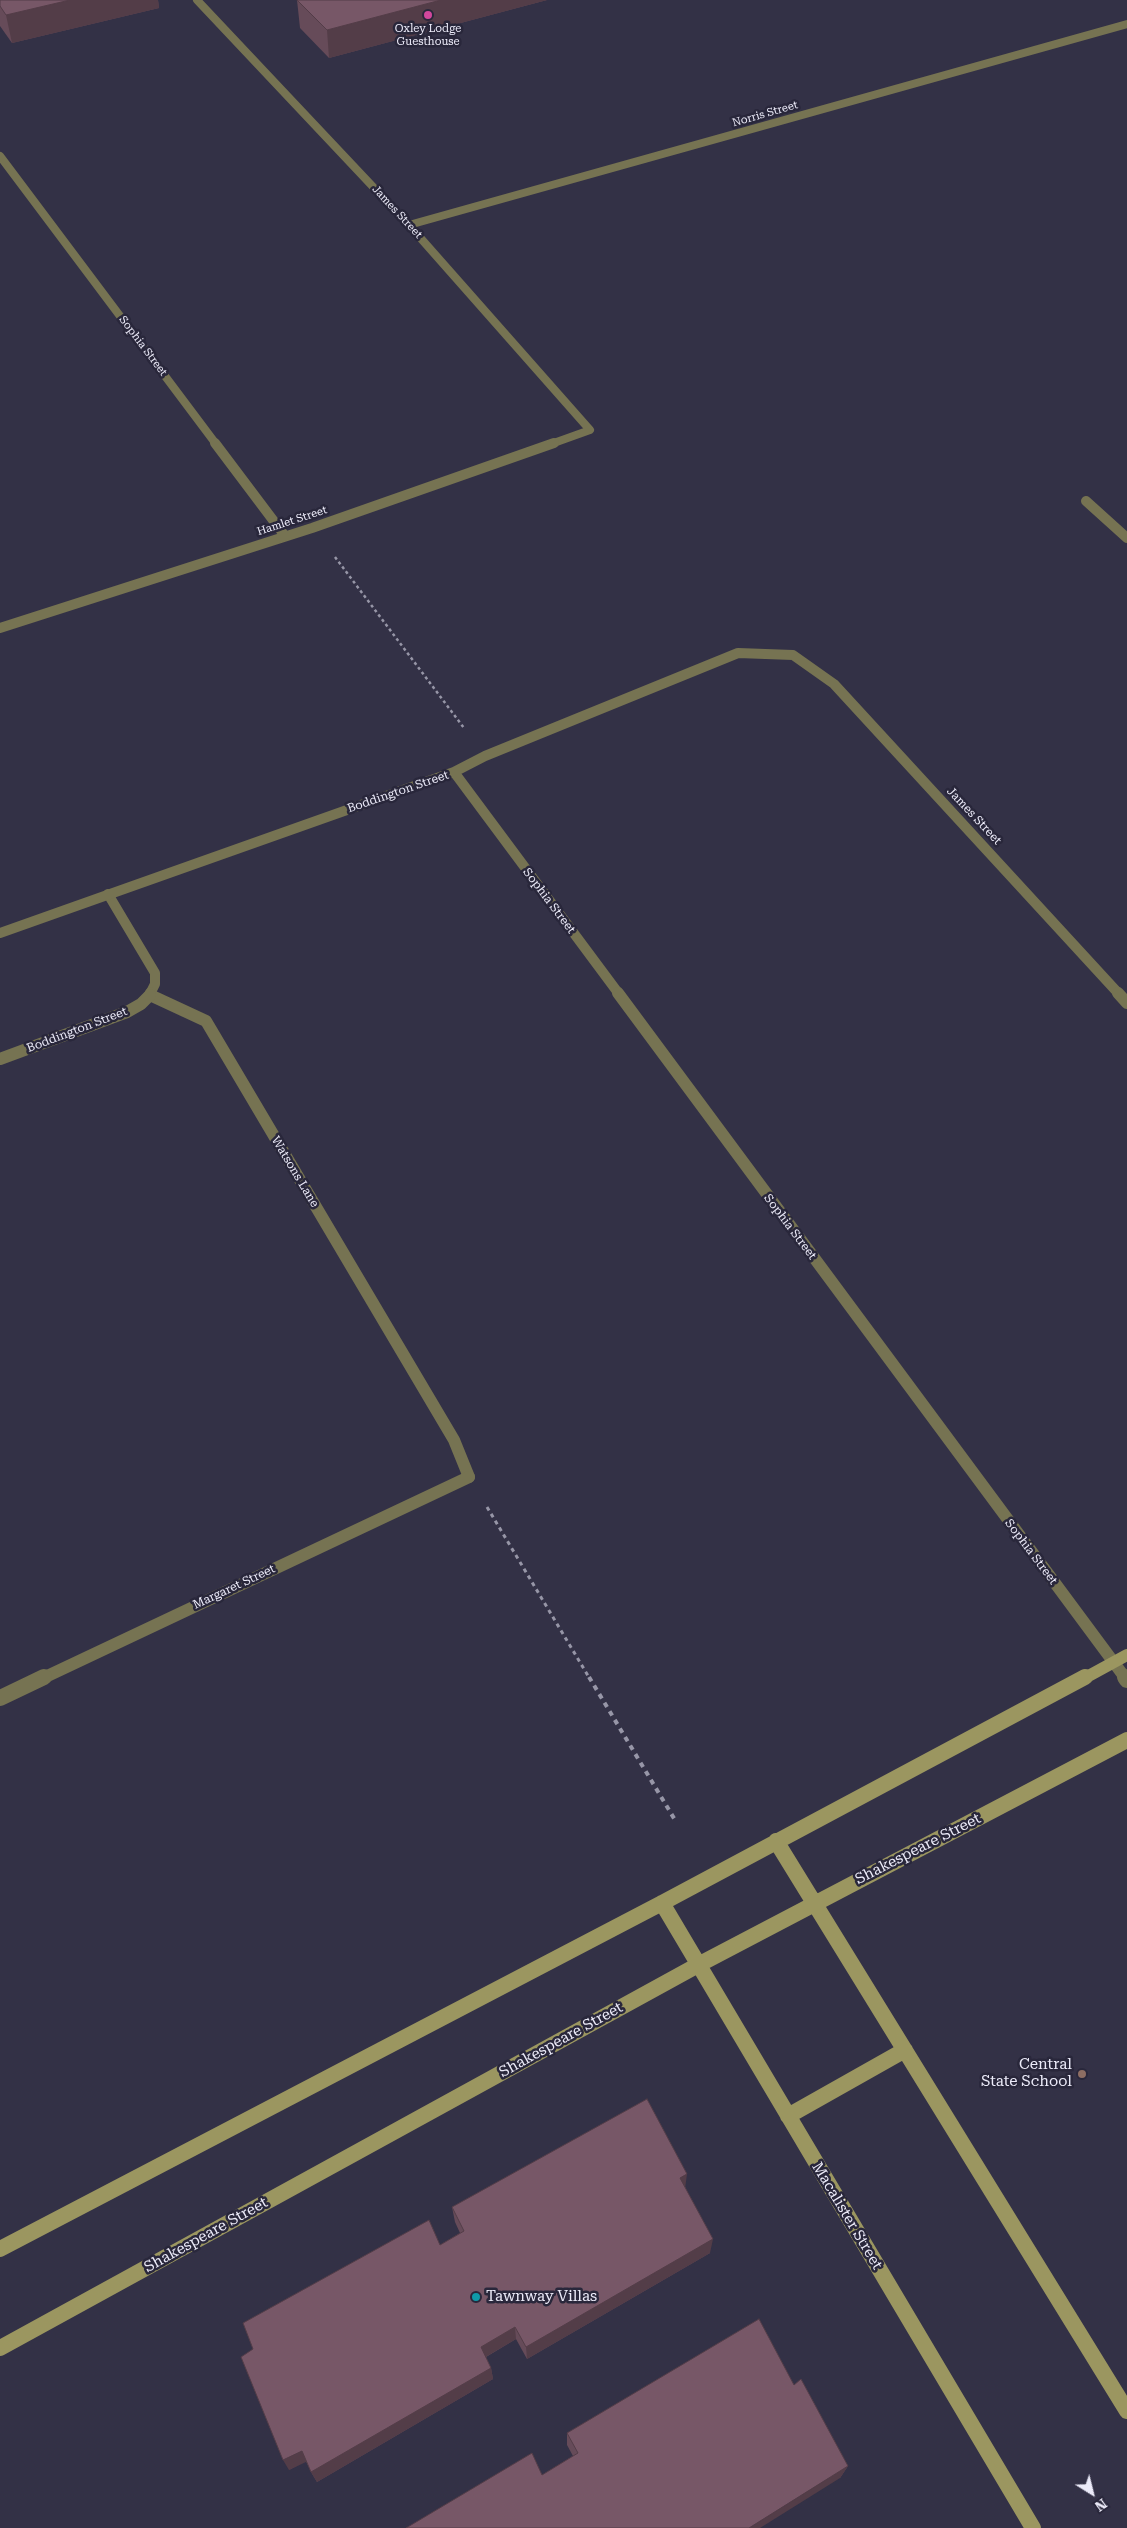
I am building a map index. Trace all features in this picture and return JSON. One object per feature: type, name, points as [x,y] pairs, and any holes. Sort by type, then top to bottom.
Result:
[{"type":"street","name":"James Street","points":[[198,0],[409,225],[590,430]]},
{"type":"street","name":"Norris Street","points":[[409,225],[1127,24]]},
{"type":"street","name":"Sophia Street","points":[[0,156],[285,536]]},
{"type":"street","name":"Hamlet Street","points":[[0,628],[312,528],[590,430]]},
{"type":"street","points":[[1086,501],[1127,538]]},
{"type":"street","name":"Boddington Street","points":[[0,932],[454,772],[485,756],[738,653],[793,655]]},
{"type":"street","name":"James Street","points":[[793,655],[834,684],[1127,1003]]},
{"type":"street","name":"Sophia Street","points":[[454,772],[1127,1680]]},
{"type":"street","points":[[108,894],[155,973],[155,984],[150,995]]},
{"type":"street","name":"Boddington Street","points":[[0,1059],[127,1012],[141,1004],[150,995]]},
{"type":"street","name":"Watsons Lane","points":[[150,995],[206,1021],[454,1440],[469,1477]]},
{"type":"street","name":"Margaret Street","points":[[0,1698],[469,1477]]},
{"type":"street","points":[[0,2249],[662,1903],[1127,1655]]},
{"type":"street","name":"Shakespeare Street","points":[[0,2348],[698,1965],[1127,1740]]},
{"type":"street","points":[[776,1841],[1127,2411]]},
{"type":"street","name":"Macalister Street","points":[[662,1903],[1033,2528]]},
{"type":"street","points":[[788,2116],[904,2050]]},
{"type":"path","points":[[312,528],[485,756]]},
{"type":"path","points":[[469,1477],[675,1820]]},
{"type":"building","points":[[0,0],[70,0],[6,15],[0,6]]},
{"type":"building","points":[[297,0],[441,0],[327,30]]},
{"type":"building","name":"Tawnway Villas","points":[[647,2099],[687,2174],[680,2178],[713,2239],[526,2347],[515,2327],[481,2347],[491,2368],[311,2472],[302,2451],[283,2460],[241,2357],[253,2349],[243,2323],[429,2220],[440,2245],[464,2231],[452,2207]]},
{"type":"building","points":[[759,2319],[794,2385],[801,2379],[848,2466],[749,2528],[406,2528],[532,2453],[542,2475],[578,2453],[567,2433]]},
{"type":"place","name":"Oxley Lodge Guesthouse","points":[[428,15]]},
{"type":"place","name":"Central State School","points":[[1082,2074]]},
{"type":"place","name":"Tawnway Villas","points":[[476,2297]]}]
